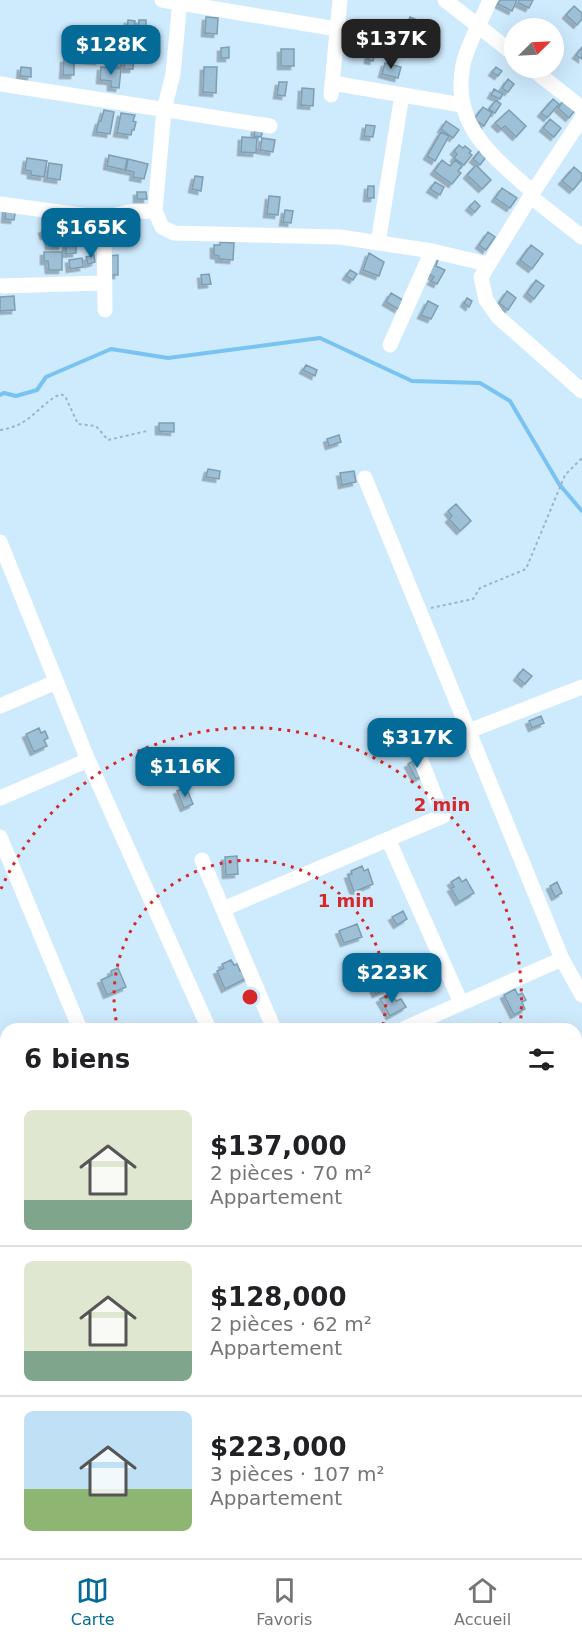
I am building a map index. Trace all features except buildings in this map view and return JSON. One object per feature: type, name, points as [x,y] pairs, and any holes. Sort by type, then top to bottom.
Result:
[{"type":"street","points":[[162,0],[337,29]]},
{"type":"street","points":[[340,0],[331,89],[402,95],[462,105]]},
{"type":"street","points":[[445,0],[504,46]]},
{"type":"street","points":[[490,0],[464,63],[460,93],[471,130],[531,194],[582,237]]},
{"type":"street","points":[[180,2],[173,74],[164,110],[154,211],[162,227],[174,233],[340,237],[432,251],[484,270]]},
{"type":"street","points":[[544,78],[582,108]]},
{"type":"street","points":[[0,84],[270,126]]},
{"type":"street","points":[[378,243],[402,95]]},
{"type":"street","points":[[582,118],[484,270],[486,300],[498,317],[582,391]]},
{"type":"street","points":[[0,204],[104,218],[128,212],[154,211]]},
{"type":"street","points":[[104,218],[105,310]]},
{"type":"street","points":[[390,345],[432,251]]},
{"type":"street","points":[[0,286],[105,283]]},
{"type":"street","points":[[365,478],[562,959],[582,995]]},
{"type":"street","points":[[0,542],[88,760],[206,1023]]},
{"type":"street","points":[[0,706],[56,682]]},
{"type":"street","points":[[469,731],[582,687]]},
{"type":"street","points":[[223,909],[443,816],[412,738]]},
{"type":"street","points":[[0,798],[88,760]]},
{"type":"street","points":[[0,837],[78,1023]]},
{"type":"street","points":[[388,839],[461,1003]]},
{"type":"street","points":[[202,860],[271,1023]]},
{"type":"street","points":[[416,1023],[562,959]]},
{"type":"path","points":[[0,430],[10,429],[28,420],[49,400],[60,394],[65,396],[78,424],[96,426],[108,440],[147,431]]},
{"type":"path","points":[[419,610],[473,600],[480,588],[526,569],[565,475],[582,458]]},
{"type":"waterway","points":[[0,395],[4,393],[16,396],[37,390],[46,377],[111,349],[168,358],[320,338],[412,381],[480,383],[510,401],[559,484],[582,511]]}]
